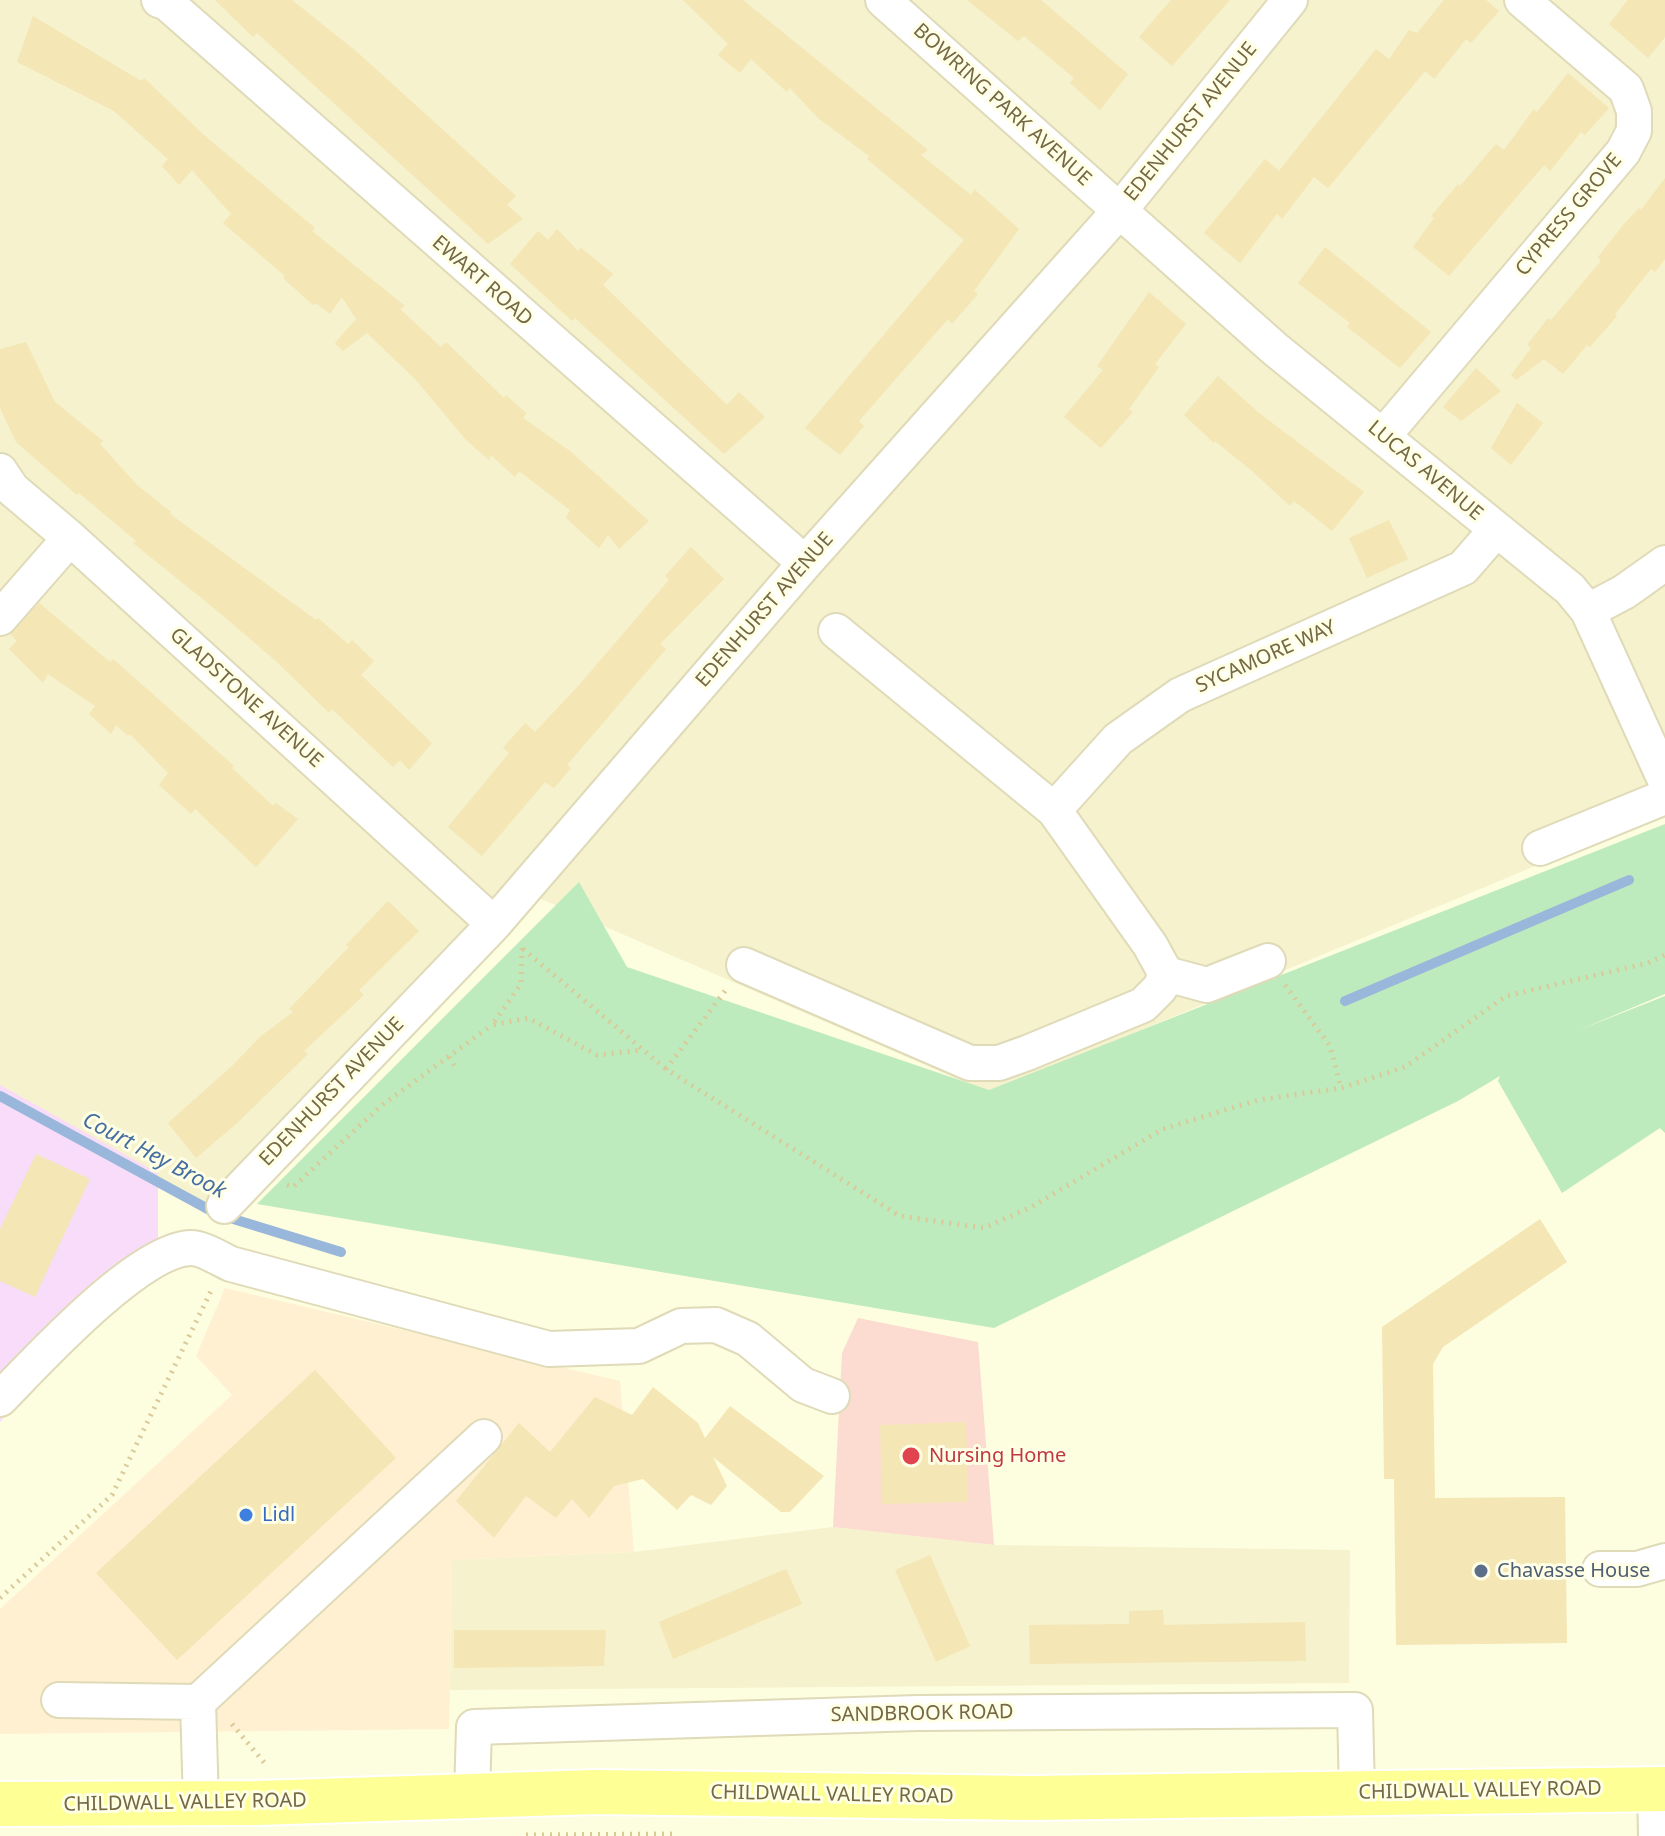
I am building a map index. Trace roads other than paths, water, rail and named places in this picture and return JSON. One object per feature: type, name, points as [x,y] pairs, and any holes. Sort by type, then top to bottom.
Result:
[{"type":"main road","name":"CHILDWALL VALLEY ROAD","points":[[0,1804],[201,1804],[594,1792],[1029,1798],[1660,1789]]},
{"type":"street","name":"EWART ROAD","points":[[159,0],[167,3],[805,563]]},
{"type":"street","name":"BOWRING PARK AVENUE","points":[[883,0],[1120,210]]},
{"type":"street","name":"EDENHURST AVENUE","points":[[224,1206],[494,924],[805,563],[1120,210],[1290,0]]},
{"type":"street","name":"CYPRESS GROVE","points":[[1384,435],[1623,152],[1634,131],[1634,111],[1626,89],[1522,0]]},
{"type":"street","name":"LUCAS AVENUE","points":[[1120,210],[1275,349],[1570,589],[1588,611],[1665,780]]},
{"type":"street","name":"GLADSTONE AVENUE","points":[[0,471],[12,489],[70,538],[494,924]]},
{"type":"street","name":"SYCAMORE WAY","points":[[1054,810],[1118,739],[1180,695],[1463,568],[1496,530]]},
{"type":"street","points":[[0,618],[70,538]]},
{"type":"street","points":[[1588,611],[1624,592],[1665,563]]},
{"type":"street","points":[[836,631],[1054,810],[1150,945],[1166,974],[1207,985],[1268,961]]},
{"type":"street","points":[[1540,848],[1665,797]]},
{"type":"street","points":[[744,965],[970,1063],[999,1063],[1143,1005],[1160,988],[1166,974]]},
{"type":"street","points":[[0,1399],[48,1350],[132,1275],[168,1254],[193,1248],[231,1264],[549,1349],[639,1346],[681,1326],[716,1325],[748,1339],[803,1385],[832,1396]]},
{"type":"street","points":[[59,1700],[202,1698],[484,1437]]},
{"type":"street","points":[[1600,1569],[1637,1569],[1665,1561]]},
{"type":"street","points":[[201,1804],[202,1698]]},
{"type":"street","name":"SANDBROOK ROAD","points":[[472,1795],[474,1727],[918,1713],[1355,1710],[1357,1793]]},
{"type":"street","points":[[1656,1836],[1660,1789]]},
{"type":"waterway","points":[[1345,1001],[1629,880]]},
{"type":"waterway","name":"Court Hey Brook","points":[[0,1096],[217,1214],[341,1252]]},
{"type":"place","name":"Nursing Home","points":[[911,1456]]},
{"type":"place","name":"Lidl","points":[[246,1515]]},
{"type":"place","name":"Chavasse House","points":[[1481,1571]]}]
